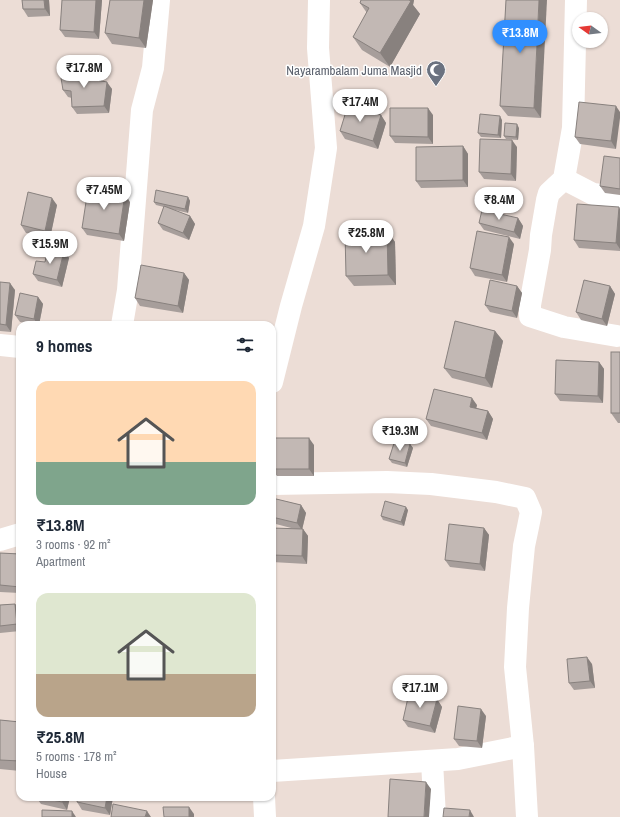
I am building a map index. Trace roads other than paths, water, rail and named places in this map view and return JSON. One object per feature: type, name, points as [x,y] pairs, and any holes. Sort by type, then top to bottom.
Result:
[{"type":"street","points":[[123,321],[128,290],[142,110],[153,68],[159,0]]},
{"type":"street","points":[[276,366],[291,306],[314,226],[326,148],[318,48],[319,0]]},
{"type":"street","points":[[576,0],[573,128],[564,180],[548,193],[530,305],[530,316],[564,327],[617,336]]},
{"type":"street","points":[[564,180],[593,194],[620,197]]},
{"type":"street","points":[[0,345],[16,347]]},
{"type":"street","points":[[276,484],[387,482],[431,484],[496,492],[525,498],[531,512],[524,546],[518,608],[515,667],[528,817]]},
{"type":"street","points":[[0,540],[16,535]]},
{"type":"street","points":[[276,771],[458,759],[523,746]]},
{"type":"street","points":[[432,761],[435,817]]},
{"type":"street","points":[[264,801],[265,817]]},
{"type":"place","name":"Nayarambalam Juma Masjid","points":[[436,87]]}]
